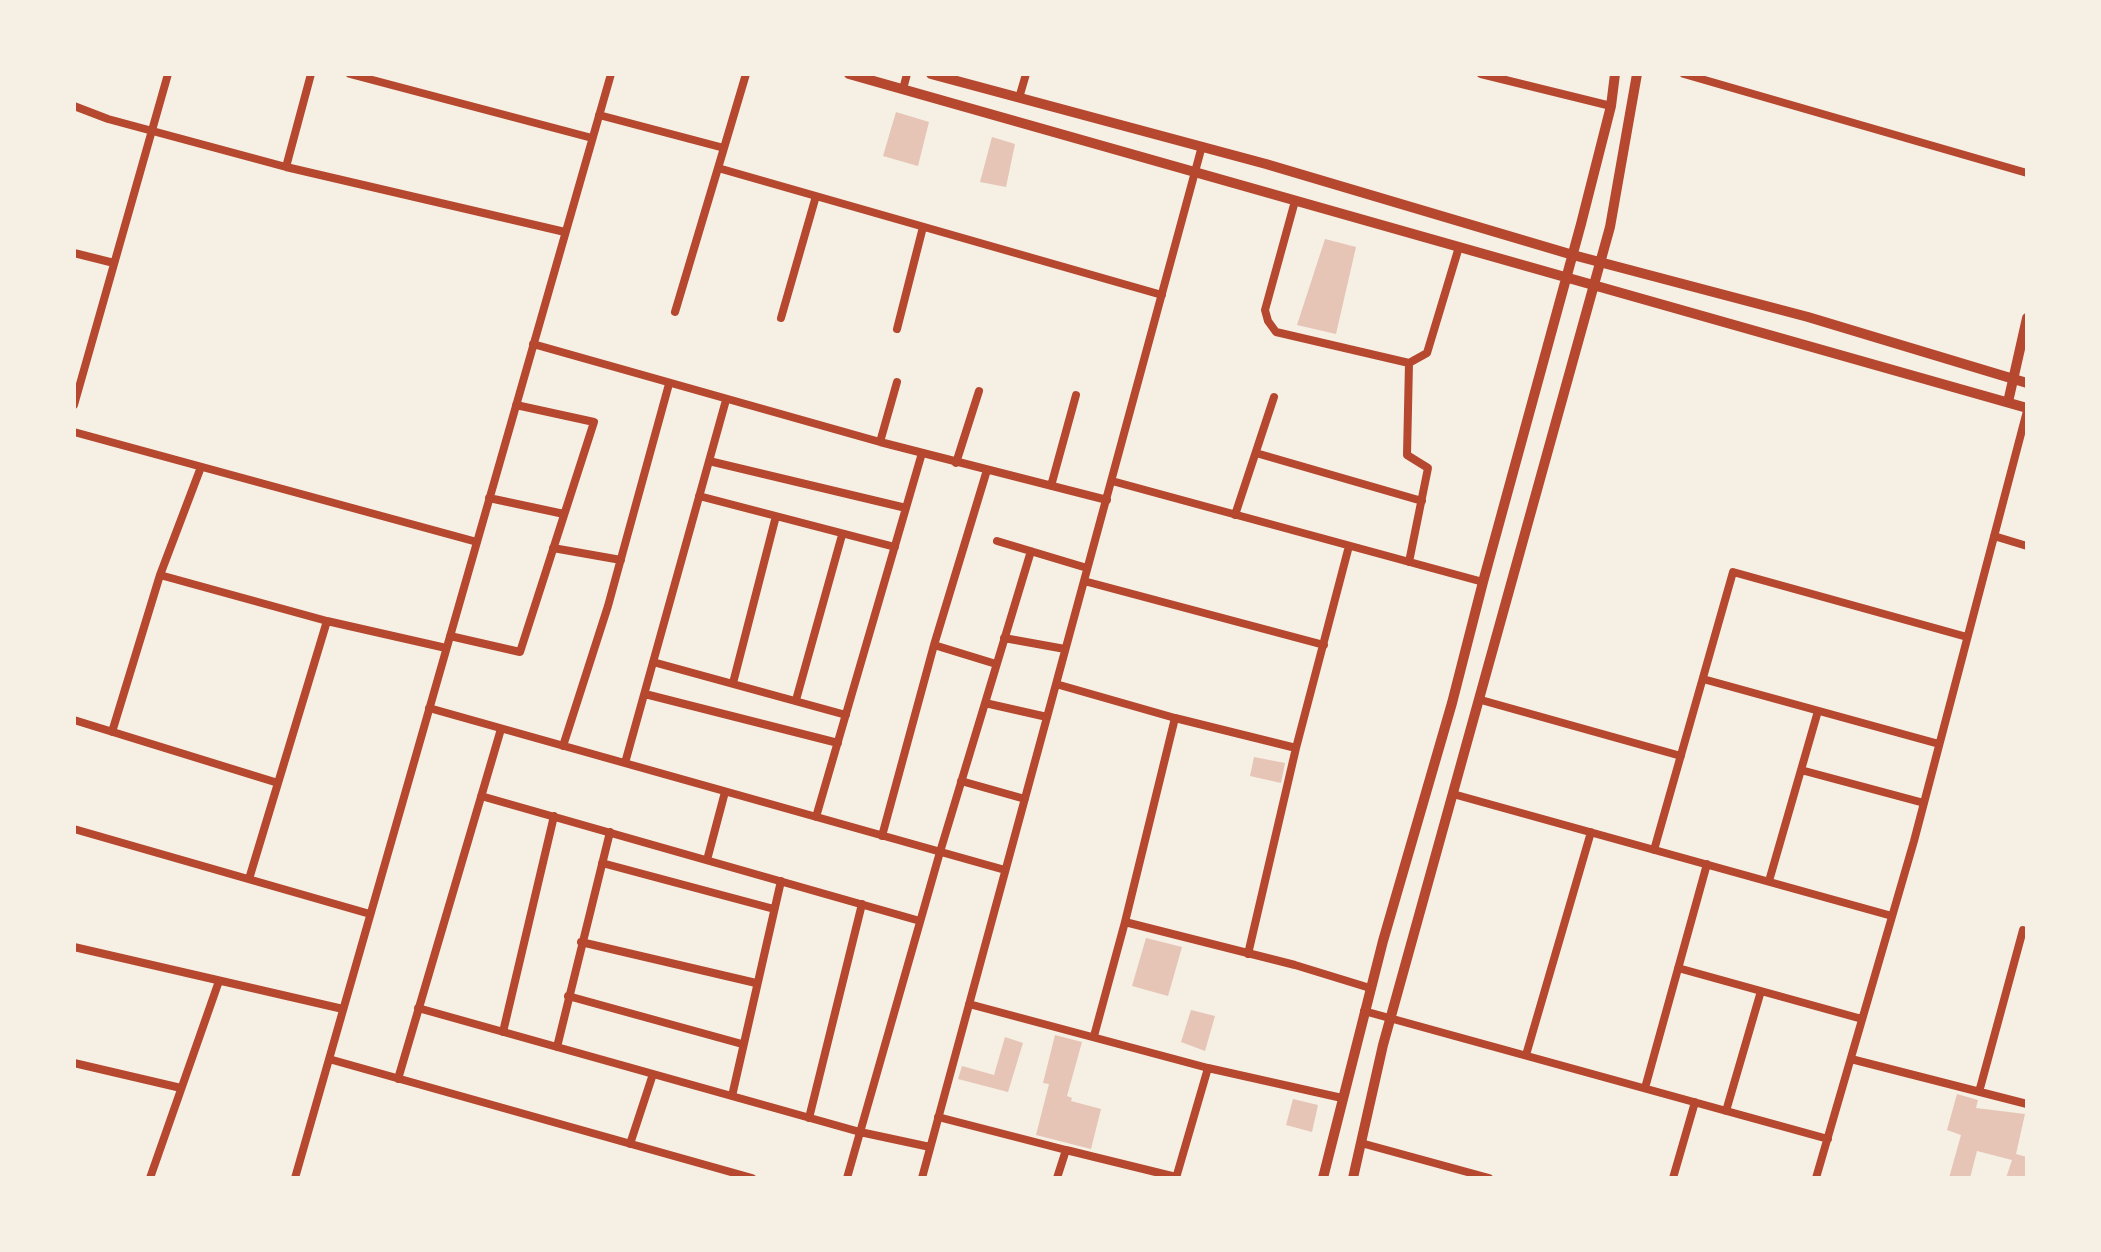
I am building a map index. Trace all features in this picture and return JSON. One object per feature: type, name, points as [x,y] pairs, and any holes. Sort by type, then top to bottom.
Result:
[{"type":"street","points":[[74,405],[78,377],[168,74]]},
{"type":"street","points":[[286,167],[311,74]]},
{"type":"street","points":[[350,74],[592,138]]},
{"type":"street","points":[[295,1178],[611,74]]},
{"type":"street","points":[[675,312],[746,74]]},
{"type":"street","points":[[849,74],[2027,409],[1924,803],[1816,1178]]},
{"type":"street","points":[[903,89],[907,74]]},
{"type":"street","points":[[931,74],[1202,146],[1573,255],[1808,317],[2027,383]]},
{"type":"street","points":[[1019,98],[1026,74]]},
{"type":"street","points":[[1481,74],[1611,106]]},
{"type":"street","points":[[1323,1178],[1370,988],[1452,703],[1573,255],[1611,106],[1615,74]]},
{"type":"street","points":[[1353,1178],[1391,1018],[1610,227],[1637,74]]},
{"type":"street","points":[[1684,74],[2027,173]]},
{"type":"street","points":[[74,106],[108,119],[286,167],[565,232]]},
{"type":"street","points":[[599,115],[724,148]]},
{"type":"street","points":[[922,1178],[1202,146]]},
{"type":"street","points":[[718,168],[1162,295]]},
{"type":"street","points":[[781,318],[816,196]]},
{"type":"street","points":[[1295,201],[1265,310],[1276,332],[1409,363],[1427,353],[1459,247]]},
{"type":"street","points":[[897,329],[923,227]]},
{"type":"street","points":[[74,253],[114,263]]},
{"type":"street","points":[[2008,402],[2027,318]]},
{"type":"street","points":[[533,344],[956,463],[1107,500]]},
{"type":"street","points":[[1409,363],[1407,455],[1428,468],[1409,562]]},
{"type":"street","points":[[880,442],[897,382]]},
{"type":"street","points":[[563,746],[621,560],[669,384]]},
{"type":"street","points":[[956,463],[979,391]]},
{"type":"street","points":[[1051,486],[1076,395]]},
{"type":"street","points":[[1235,515],[1274,397]]},
{"type":"street","points":[[625,763],[726,400]]},
{"type":"street","points":[[450,636],[520,652],[594,422],[516,405]]},
{"type":"street","points":[[74,432],[477,542]]},
{"type":"street","points":[[816,817],[922,453]]},
{"type":"street","points":[[1256,453],[1422,501]]},
{"type":"street","points":[[709,461],[906,508]]},
{"type":"street","points":[[112,732],[160,575],[201,467]]},
{"type":"street","points":[[882,836],[934,645],[987,470]]},
{"type":"street","points":[[1112,481],[1483,582]]},
{"type":"street","points":[[699,496],[895,547]]},
{"type":"street","points":[[489,498],[564,514]]},
{"type":"street","points":[[733,683],[776,516]]},
{"type":"street","points":[[796,700],[842,535]]},
{"type":"street","points":[[1994,536],[2027,546]]},
{"type":"street","points":[[997,541],[1087,568]]},
{"type":"street","points":[[1248,954],[1296,748],[1349,546]]},
{"type":"street","points":[[553,548],[621,560]]},
{"type":"street","points":[[847,1178],[940,852],[1031,551]]},
{"type":"street","points":[[1654,850],[1733,572],[1967,637]]},
{"type":"street","points":[[160,575],[327,621],[446,648]]},
{"type":"street","points":[[1084,581],[1324,645]]},
{"type":"street","points":[[249,879],[327,621]]},
{"type":"street","points":[[1004,638],[1065,649]]},
{"type":"street","points":[[934,645],[996,664]]},
{"type":"street","points":[[653,662],[846,715]]},
{"type":"street","points":[[1703,679],[1939,744]]},
{"type":"street","points":[[1056,684],[1296,748]]},
{"type":"street","points":[[645,694],[838,743]]},
{"type":"street","points":[[1481,700],[1681,756]]},
{"type":"street","points":[[985,703],[1047,717]]},
{"type":"street","points":[[429,708],[1005,870]]},
{"type":"street","points":[[1769,881],[1818,711]]},
{"type":"street","points":[[1094,1036],[1175,718]]},
{"type":"street","points":[[74,720],[278,783]]},
{"type":"street","points":[[398,1079],[501,729]]},
{"type":"street","points":[[1801,770],[1924,803]]},
{"type":"street","points":[[961,781],[1025,799]]},
{"type":"street","points":[[707,860],[725,792]]},
{"type":"street","points":[[1453,794],[1892,916]]},
{"type":"street","points":[[481,796],[920,921]]},
{"type":"street","points":[[503,1032],[554,816]]},
{"type":"street","points":[[74,829],[370,914]]},
{"type":"street","points":[[557,1047],[610,832]]},
{"type":"street","points":[[1526,1055],[1591,832]]},
{"type":"street","points":[[602,863],[774,909]]},
{"type":"street","points":[[1645,1088],[1707,864]]},
{"type":"street","points":[[732,1096],[781,881]]},
{"type":"street","points":[[809,1118],[862,904]]},
{"type":"street","points":[[1125,922],[1295,965],[1370,988]]},
{"type":"street","points":[[1979,1092],[2023,930]]},
{"type":"street","points":[[581,942],[756,983]]},
{"type":"street","points":[[74,947],[343,1009]]},
{"type":"street","points":[[1678,968],[1862,1019]]},
{"type":"street","points":[[150,1178],[219,981]]},
{"type":"street","points":[[1726,1111],[1761,991]]},
{"type":"street","points":[[568,996],[742,1044]]},
{"type":"street","points":[[969,1004],[1208,1068],[1342,1098]]},
{"type":"street","points":[[418,1008],[860,1132],[930,1147]]},
{"type":"street","points":[[1364,1011],[1828,1139]]},
{"type":"street","points":[[329,1059],[752,1178]]},
{"type":"street","points":[[1851,1059],[2027,1104]]},
{"type":"street","points":[[74,1063],[181,1088]]},
{"type":"street","points":[[938,1117],[1176,1178],[1208,1068]]},
{"type":"street","points":[[630,1144],[653,1074]]},
{"type":"street","points":[[1673,1178],[1695,1102]]},
{"type":"street","points":[[1361,1143],[1489,1178]]},
{"type":"street","points":[[1057,1178],[1066,1150]]},
{"type":"building","points":[[896,112],[929,122],[918,166],[883,156]]},
{"type":"building","points":[[992,137],[1015,144],[1006,187],[980,182]]},
{"type":"building","points":[[1325,239],[1356,247],[1336,334],[1297,325]]},
{"type":"building","points":[[1254,757],[1285,763],[1281,783],[1250,776]]},
{"type":"building","points":[[1146,938],[1182,947],[1168,996],[1132,986]]},
{"type":"building","points":[[1191,1010],[1215,1016],[1205,1051],[1181,1042]]},
{"type":"building","points":[[1055,1035],[1082,1042],[1067,1096],[1072,1098],[1071,1101],[1101,1109],[1091,1149],[1036,1135],[1049,1084],[1043,1083]]},
{"type":"building","points":[[1005,1037],[1023,1043],[1008,1092],[958,1079],[962,1066],[994,1075]]},
{"type":"building","points":[[1957,1094],[1978,1100],[1976,1108],[2025,1114],[2016,1154],[2027,1157],[2027,1178],[2006,1178],[2012,1160],[1977,1151],[1970,1178],[1949,1178],[1961,1135],[1947,1130]]},
{"type":"building","points":[[1293,1099],[1318,1105],[1312,1132],[1286,1125]]}]
